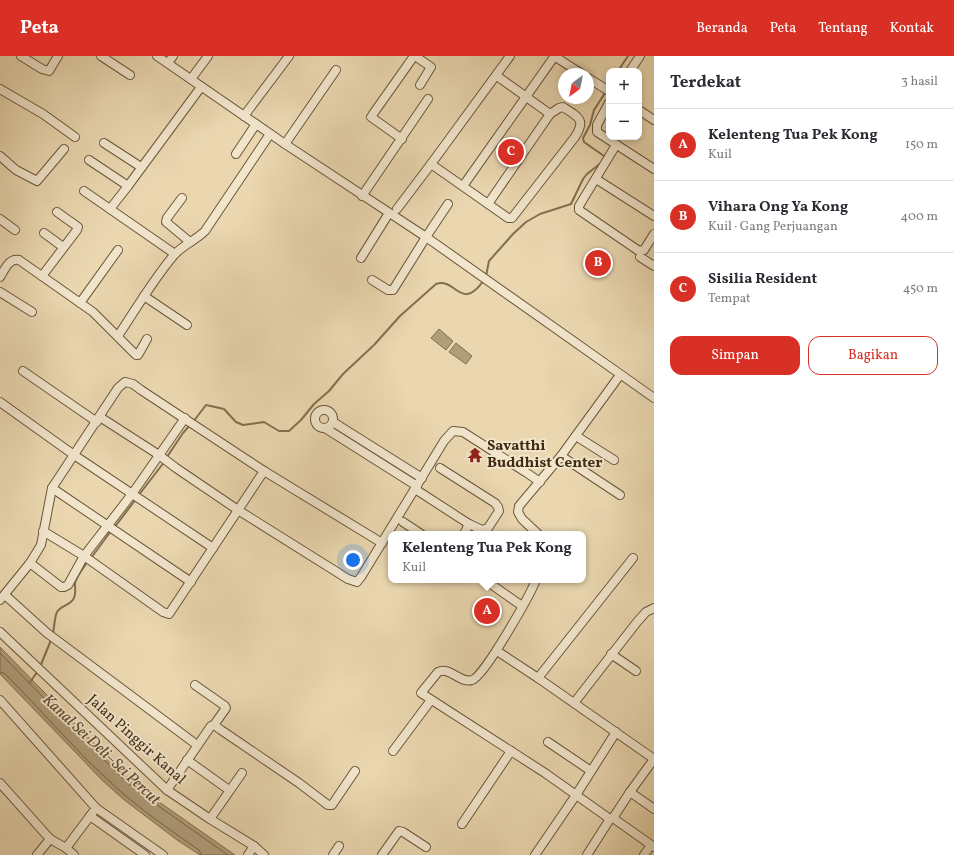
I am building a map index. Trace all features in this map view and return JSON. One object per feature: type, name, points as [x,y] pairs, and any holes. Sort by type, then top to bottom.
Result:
[{"type":"street","points":[[21,56],[42,69],[49,71],[58,56]]},
{"type":"street","points":[[101,56],[130,75]]},
{"type":"street","points":[[157,56],[362,196],[393,211],[426,237],[540,316],[654,398]]},
{"type":"street","points":[[168,63],[173,56]]},
{"type":"street","points":[[191,80],[208,56]]},
{"type":"street","points":[[244,116],[289,56]]},
{"type":"street","points":[[402,139],[372,116],[414,56],[431,66],[420,85]]},
{"type":"street","points":[[361,258],[393,211],[431,164],[497,76],[510,56]]},
{"type":"street","points":[[544,56],[554,58],[572,68]]},
{"type":"street","points":[[632,68],[640,56]]},
{"type":"street","points":[[463,186],[528,99],[554,58]]},
{"type":"street","points":[[285,144],[336,70]]},
{"type":"street","points":[[497,76],[550,114]]},
{"type":"street","points":[[594,82],[606,89]]},
{"type":"street","points":[[110,208],[201,87]]},
{"type":"street","points":[[0,89],[43,114],[75,137]]},
{"type":"street","points":[[362,196],[428,99]]},
{"type":"street","points":[[608,104],[597,125],[596,130],[599,134],[654,169]]},
{"type":"street","points":[[431,164],[463,186],[488,204],[508,218],[513,217],[575,138],[581,128],[579,119],[563,107],[558,108],[550,114],[488,204]]},
{"type":"street","points":[[642,112],[654,120]]},
{"type":"street","points":[[236,154],[256,124]]},
{"type":"street","points":[[118,336],[144,296],[175,254],[190,242],[198,238],[205,231],[270,134]]},
{"type":"street","points":[[104,143],[141,168]]},
{"type":"street","points":[[616,145],[579,206],[579,210],[639,251],[644,250],[654,234]]},
{"type":"street","points":[[0,156],[16,170],[37,181],[64,149]]},
{"type":"street","points":[[89,160],[128,186]]},
{"type":"street","points":[[596,179],[654,216]]},
{"type":"street","points":[[84,192],[110,208],[175,254]]},
{"type":"street","points":[[182,198],[167,218],[166,224],[190,242]]},
{"type":"street","points":[[372,280],[388,290],[393,290],[448,204]]},
{"type":"street","points":[[42,276],[78,227],[56,212]]},
{"type":"street","points":[[0,219],[15,230]]},
{"type":"street","points":[[44,233],[63,247]]},
{"type":"street","points":[[80,303],[118,250]]},
{"type":"street","points":[[640,257],[654,266]]},
{"type":"street","points":[[0,277],[11,261],[14,259],[19,260],[93,312],[136,355],[147,339]]},
{"type":"street","points":[[0,292],[32,312]]},
{"type":"street","points":[[144,296],[187,325]]},
{"type":"street","points":[[23,371],[98,420],[160,456],[238,510],[352,581],[357,582],[361,577],[388,533]]},
{"type":"street","points":[[535,531],[522,519],[518,512],[519,506],[561,456],[620,375]]},
{"type":"street","points":[[193,742],[57,641],[2,598],[30,563],[41,545],[52,488],[118,388],[125,382],[133,384],[200,430],[264,471],[382,543]]},
{"type":"street","points":[[0,402],[74,455],[213,548]]},
{"type":"street","points":[[422,478],[333,422],[333,418],[329,411],[321,410],[318,412],[314,419],[315,423],[320,428],[324,428],[470,524],[482,530],[488,528],[499,511],[498,506],[440,468]]},
{"type":"street","points":[[30,563],[61,587],[68,585],[85,557],[111,529],[136,497],[160,456],[186,419]]},
{"type":"street","points":[[324,428],[328,428],[333,422]]},
{"type":"street","points":[[389,531],[444,441],[455,430],[463,432],[528,472],[540,482]]},
{"type":"street","points":[[576,436],[614,460]]},
{"type":"street","points":[[561,456],[620,495]]},
{"type":"street","points":[[43,530],[169,614],[264,471]]},
{"type":"street","points":[[52,488],[191,582]]},
{"type":"street","points":[[403,522],[416,531]]},
{"type":"street","points":[[466,531],[470,524]]},
{"type":"street","points":[[538,678],[633,558]]},
{"type":"street","points":[[489,583],[522,606]]},
{"type":"street","points":[[534,583],[497,651],[478,676],[473,680],[464,679],[446,670],[441,670],[422,693],[653,846],[644,855]]},
{"type":"street","points":[[574,703],[643,615],[654,608]]},
{"type":"street","name":"Jalan Pinggir Kanal","points":[[0,632],[167,790],[210,819],[250,851],[264,855]]},
{"type":"street","points":[[497,651],[654,759],[587,855]]},
{"type":"street","points":[[611,654],[636,671]]},
{"type":"street","points":[[167,790],[209,727],[214,725],[226,708],[195,685]]},
{"type":"street","points":[[0,700],[96,808],[163,855]]},
{"type":"street","points":[[393,751],[431,700]]},
{"type":"street","points":[[214,725],[299,783],[328,805],[332,805],[355,772]]},
{"type":"street","points":[[535,855],[576,795],[616,732]]},
{"type":"street","points":[[548,742],[591,771]]},
{"type":"street","points":[[462,824],[511,751]]},
{"type":"street","points":[[187,760],[229,790]]},
{"type":"street","points":[[210,819],[242,773]]},
{"type":"street","points":[[0,783],[50,839],[66,848],[74,855]]},
{"type":"street","points":[[630,792],[654,809]]},
{"type":"street","points":[[66,848],[96,808]]},
{"type":"street","points":[[90,816],[145,855]]},
{"type":"street","points":[[382,855],[399,831],[426,847]]},
{"type":"street","points":[[37,855],[50,839]]},
{"type":"street","points":[[333,855],[339,846]]},
{"type":"water","points":[[439,329],[453,341],[446,350],[431,338]]},
{"type":"water","points":[[456,343],[472,356],[466,364],[449,352]]},
{"type":"water","points":[[0,647],[126,776],[142,790],[235,855],[200,855],[177,840],[123,799],[102,780],[0,674]]},
{"type":"waterway","points":[[620,68],[628,56]]},
{"type":"waterway","points":[[604,158],[604,156],[584,142],[583,138],[590,125],[594,110],[605,93]]},
{"type":"waterway","points":[[486,276],[489,261],[513,234],[526,222],[540,214],[571,204],[583,179],[601,163]]},
{"type":"waterway","points":[[193,422],[206,405],[224,409],[236,422],[243,425],[264,422],[279,431],[289,431],[301,420],[314,404],[329,391],[343,374],[374,345],[400,316],[436,284],[443,283],[459,292],[470,294],[484,280]]},
{"type":"waterway","points":[[167,457],[190,425]]},
{"type":"waterway","points":[[138,496],[165,461]]},
{"type":"waterway","points":[[114,528],[136,499]]},
{"type":"waterway","points":[[91,558],[111,531]]},
{"type":"waterway","points":[[53,633],[57,612],[70,603],[74,598],[76,580],[88,561]]},
{"type":"waterway","points":[[40,667],[51,640]]},
{"type":"waterway","points":[[30,682],[38,671]]},
{"type":"place","name":"Sisilia Resident","points":[[511,152]]},
{"type":"place","name":"Vihara Ong Ya Kong","points":[[598,263]]},
{"type":"place","name":"Savatthi Buddhist Center","points":[[475,455]]},
{"type":"place","name":"Kelenteng Tua Pek Kong","points":[[487,611]]},
{"type":"water label","name":"Kanal Sei Deli–Sei Percut","points":[[101,750]]}]
